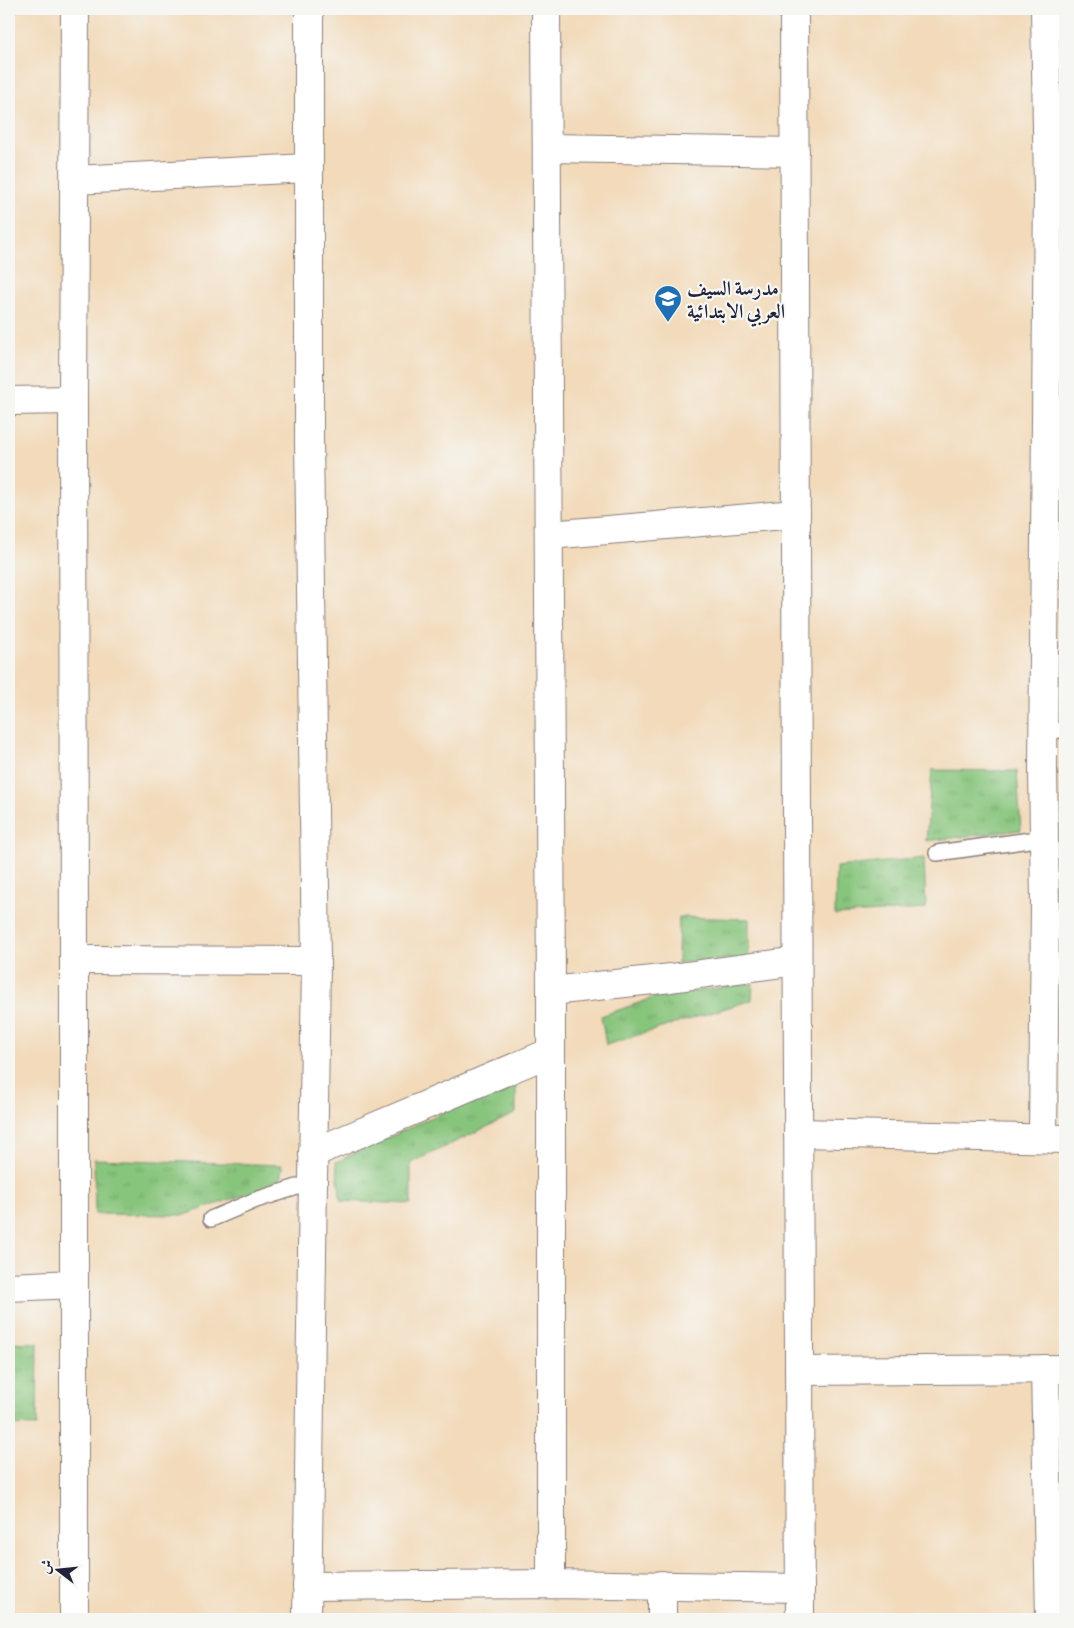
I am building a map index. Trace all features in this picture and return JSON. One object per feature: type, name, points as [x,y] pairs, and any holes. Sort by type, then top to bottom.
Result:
[{"type":"street","points":[[74,1619],[73,400],[75,9]]},
{"type":"street","points":[[307,1619],[316,961],[309,440],[309,9]]},
{"type":"street","points":[[546,9],[551,991],[551,1584]]},
{"type":"street","points":[[794,9],[800,1619]]},
{"type":"street","points":[[798,1133],[1054,1139],[1055,904],[1044,838],[1055,731],[1057,188],[1044,9]]},
{"type":"street","points":[[547,148],[794,152]]},
{"type":"street","points":[[75,180],[308,168]]},
{"type":"street","points":[[9,401],[73,400]]},
{"type":"street","points":[[549,534],[796,514]]},
{"type":"street","points":[[74,960],[316,961]]},
{"type":"street","points":[[551,991],[671,978],[797,961]]},
{"type":"street","points":[[313,1153],[551,1052]]},
{"type":"street","points":[[9,1287],[74,1284]]},
{"type":"street","points":[[799,1371],[1055,1369],[1050,1619]]},
{"type":"street","points":[[307,1586],[551,1584],[800,1588]]},
{"type":"street","points":[[662,1585],[662,1619]]},
{"type":"lane","points":[[937,853],[1044,838]]},
{"type":"lane","points":[[210,1219],[256,1200],[313,1182]]},
{"type":"green space","points":[[932,770],[1017,771],[1021,830],[926,841]]},
{"type":"green space","points":[[924,858],[926,909],[835,915],[836,867]]},
{"type":"green space","points":[[679,917],[749,919],[749,958],[678,963]]},
{"type":"green space","points":[[753,983],[752,1000],[606,1045],[601,1016],[656,997]]},
{"type":"green space","points":[[516,1078],[516,1113],[411,1163],[411,1204],[341,1201],[336,1162]]},
{"type":"green space","points":[[94,1159],[282,1165],[280,1183],[184,1215],[95,1214]]},
{"type":"green space","points":[[9,1342],[38,1343],[37,1426],[9,1425]]},
{"type":"place","name":"مدرسة السيف العربي الابتدائية","points":[[668,323]]}]
